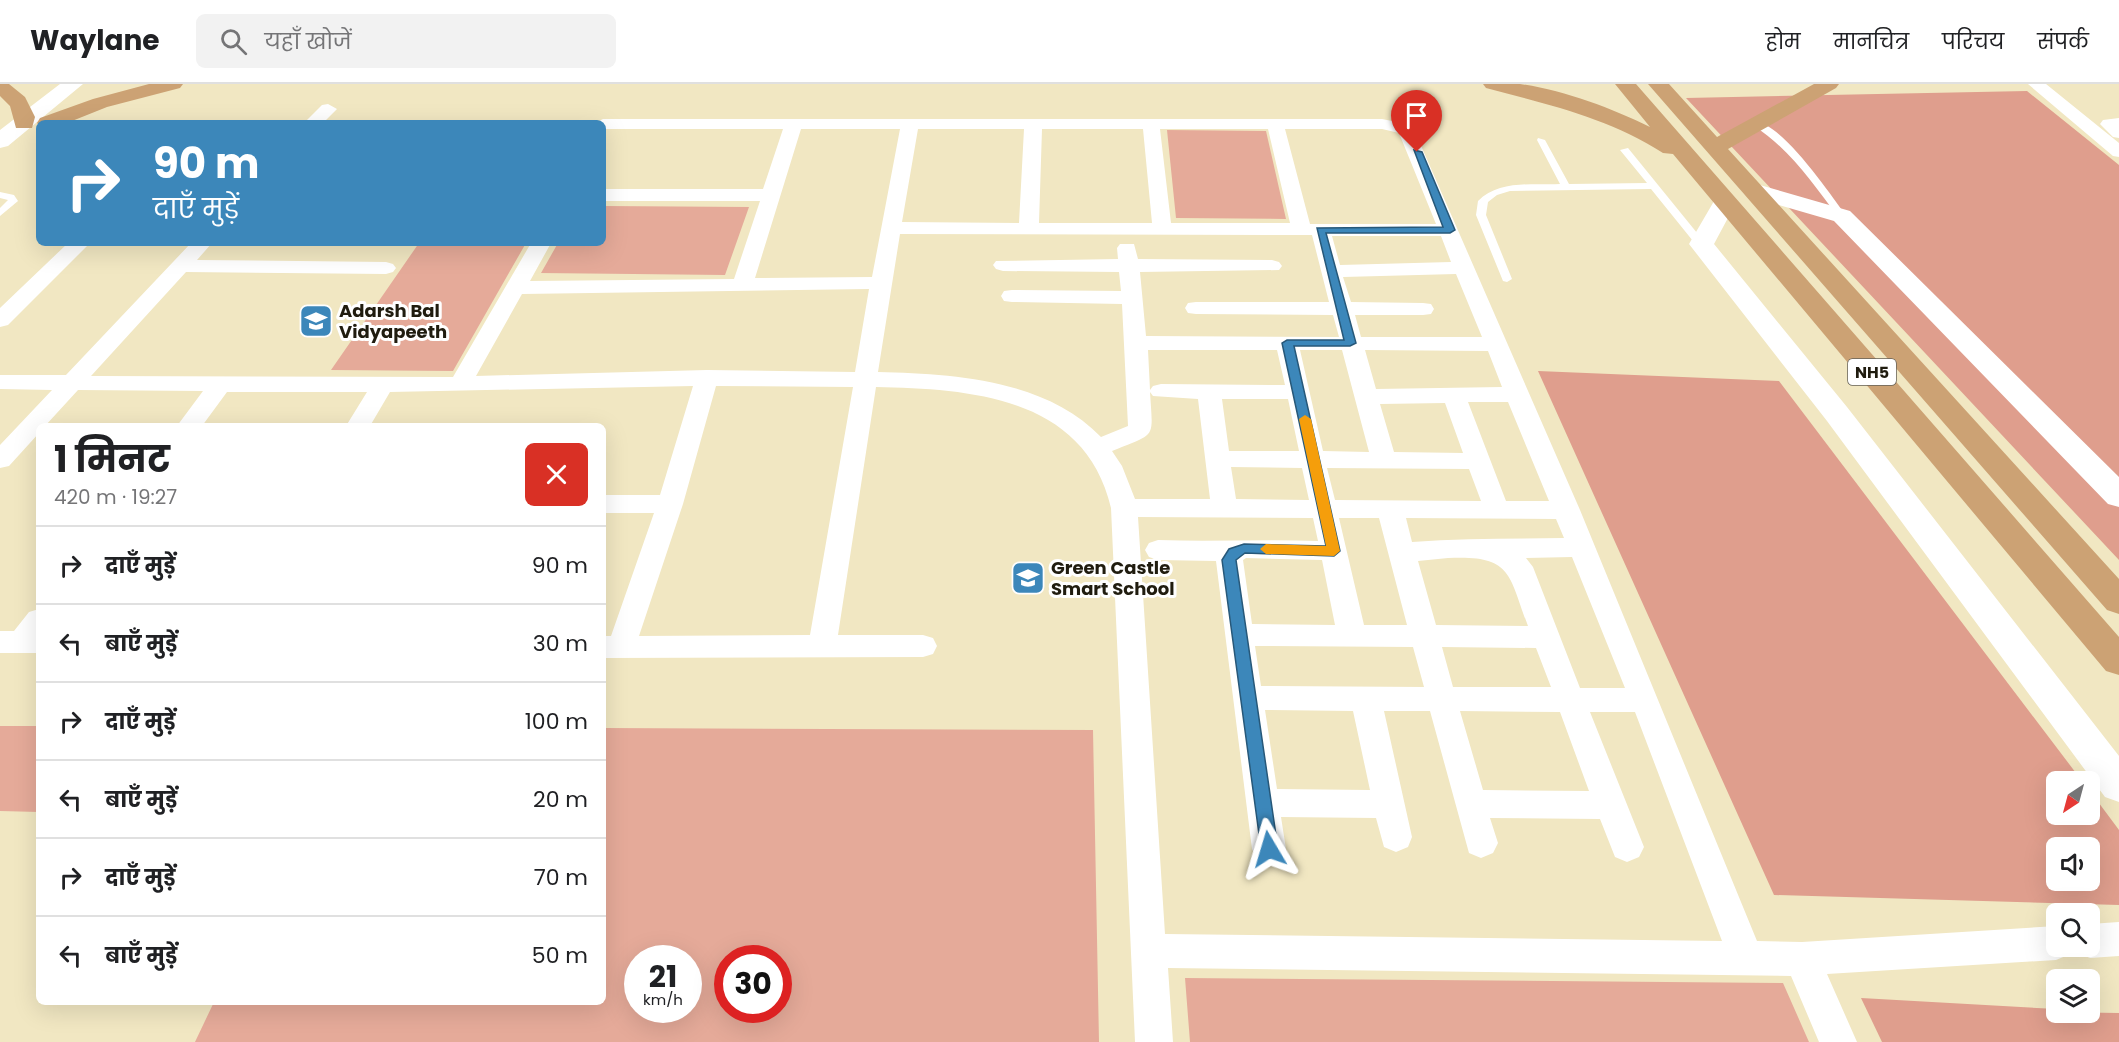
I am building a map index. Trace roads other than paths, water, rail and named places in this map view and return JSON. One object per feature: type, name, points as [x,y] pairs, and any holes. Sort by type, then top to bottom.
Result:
[{"type":"highway","points":[[51,120],[100,103],[172,84]]},
{"type":"highway","points":[[1493,84],[1580,108],[1704,156],[1829,84]]},
{"type":"highway","name":"NH5","points":[[1625,84],[1704,156],[1753,190],[2119,601]]},
{"type":"highway","name":"NH5","points":[[1658,84],[1704,156],[1725,201],[2119,661]]},
{"type":"highway","points":[[0,87],[16,98],[25,114],[36,122]]},
{"type":"street","points":[[42,120],[73,84]]},
{"type":"street","points":[[44,120],[93,84]]},
{"type":"street","points":[[2036,84],[2119,152]]},
{"type":"street","points":[[316,120],[328,109]]},
{"type":"street","points":[[2119,123],[2109,124],[2119,133]]},
{"type":"street","points":[[606,124],[1382,124],[1406,129],[1646,700],[1746,958]]},
{"type":"street","points":[[742,285],[794,124]]},
{"type":"street","points":[[822,647],[881,283],[910,124]]},
{"type":"street","points":[[1029,228],[1033,124]]},
{"type":"street","points":[[1151,124],[1162,229]]},
{"type":"street","points":[[1275,124],[1311,230],[1332,271],[1384,460]]},
{"type":"street","points":[[0,141],[36,125]]},
{"type":"street","points":[[0,159],[36,127]]},
{"type":"street","points":[[1753,190],[1842,216],[2119,496]]},
{"type":"street","points":[[606,195],[770,195]]},
{"type":"street","points":[[1725,201],[1701,244],[1837,414],[2119,785]]},
{"type":"street","points":[[891,228],[1450,230]]},
{"type":"street","points":[[1096,448],[1140,430],[1137,343],[1126,229]]},
{"type":"street","points":[[1263,230],[1280,309]]},
{"type":"street","points":[[0,320],[77,246]]},
{"type":"street","points":[[0,460],[199,246]]},
{"type":"street","points":[[460,385],[539,246]]},
{"type":"street","points":[[1003,265],[1272,266]]},
{"type":"street","points":[[181,266],[386,268]]},
{"type":"street","points":[[1191,266],[1200,342]]},
{"type":"street","points":[[1404,268],[1423,309],[1434,344]]},
{"type":"street","points":[[1332,271],[1465,268]]},
{"type":"street","points":[[515,288],[881,283]]},
{"type":"street","points":[[1012,296],[1132,298]]},
{"type":"street","points":[[1196,308],[1423,309]]},
{"type":"street","points":[[1137,343],[1496,344]]},
{"type":"street","points":[[1287,343],[1352,636]]},
{"type":"street","points":[[0,382],[460,385],[706,377],[865,380],[973,386],[1030,402],[1065,419],[1111,465],[1120,482],[1124,508],[1154,1042]]},
{"type":"street","points":[[706,377],[670,504],[612,647],[923,646]]},
{"type":"street","points":[[191,423],[221,384]]},
{"type":"street","points":[[360,423],[383,385]]},
{"type":"street","points":[[1161,392],[1299,392]]},
{"type":"street","points":[[1209,392],[1224,508]]},
{"type":"street","points":[[1453,394],[1497,510]]},
{"type":"street","points":[[1367,397],[1517,394]]},
{"type":"street","points":[[1218,459],[1479,461]]},
{"type":"street","points":[[606,504],[670,504]]},
{"type":"street","points":[[1124,508],[1567,510]]},
{"type":"street","points":[[1390,509],[1481,843]]},
{"type":"street","points":[[1402,553],[1582,547]]},
{"type":"street","points":[[1158,550],[1234,552],[1244,548],[1334,551]]},
{"type":"street","points":[[1494,549],[1513,559],[1518,567],[1627,847]]},
{"type":"street","points":[[1234,552],[1229,560],[1269,849]]},
{"type":"street","points":[[1241,635],[1545,637]]},
{"type":"street","points":[[1249,698],[1646,700]]},
{"type":"street","points":[[1366,699],[1396,837]]},
{"type":"street","points":[[1263,803],[1389,804]]},
{"type":"street","points":[[1470,804],[1612,805]]},
{"type":"street","points":[[2100,940],[2119,939]]},
{"type":"street","points":[[1149,951],[1802,959],[2046,944]]},
{"type":"street","points":[[1802,959],[1838,1042]]},
{"type":"lane","points":[[1757,124],[1766,129],[1794,156],[1842,216]]},
{"type":"lane","points":[[1541,140],[1566,187]]},
{"type":"lane","points":[[1625,150],[1701,244]]},
{"type":"lane","points":[[1507,279],[1481,215],[1483,201],[1494,193],[1509,188],[1652,186]]},
{"type":"lane","points":[[0,195],[11,197],[13,201],[0,213]]},
{"type":"place","name":"Adarsh Bal Vidyapeeth","points":[[316,321]]},
{"type":"place","name":"Green Castle Smart School","points":[[1028,578]]}]
